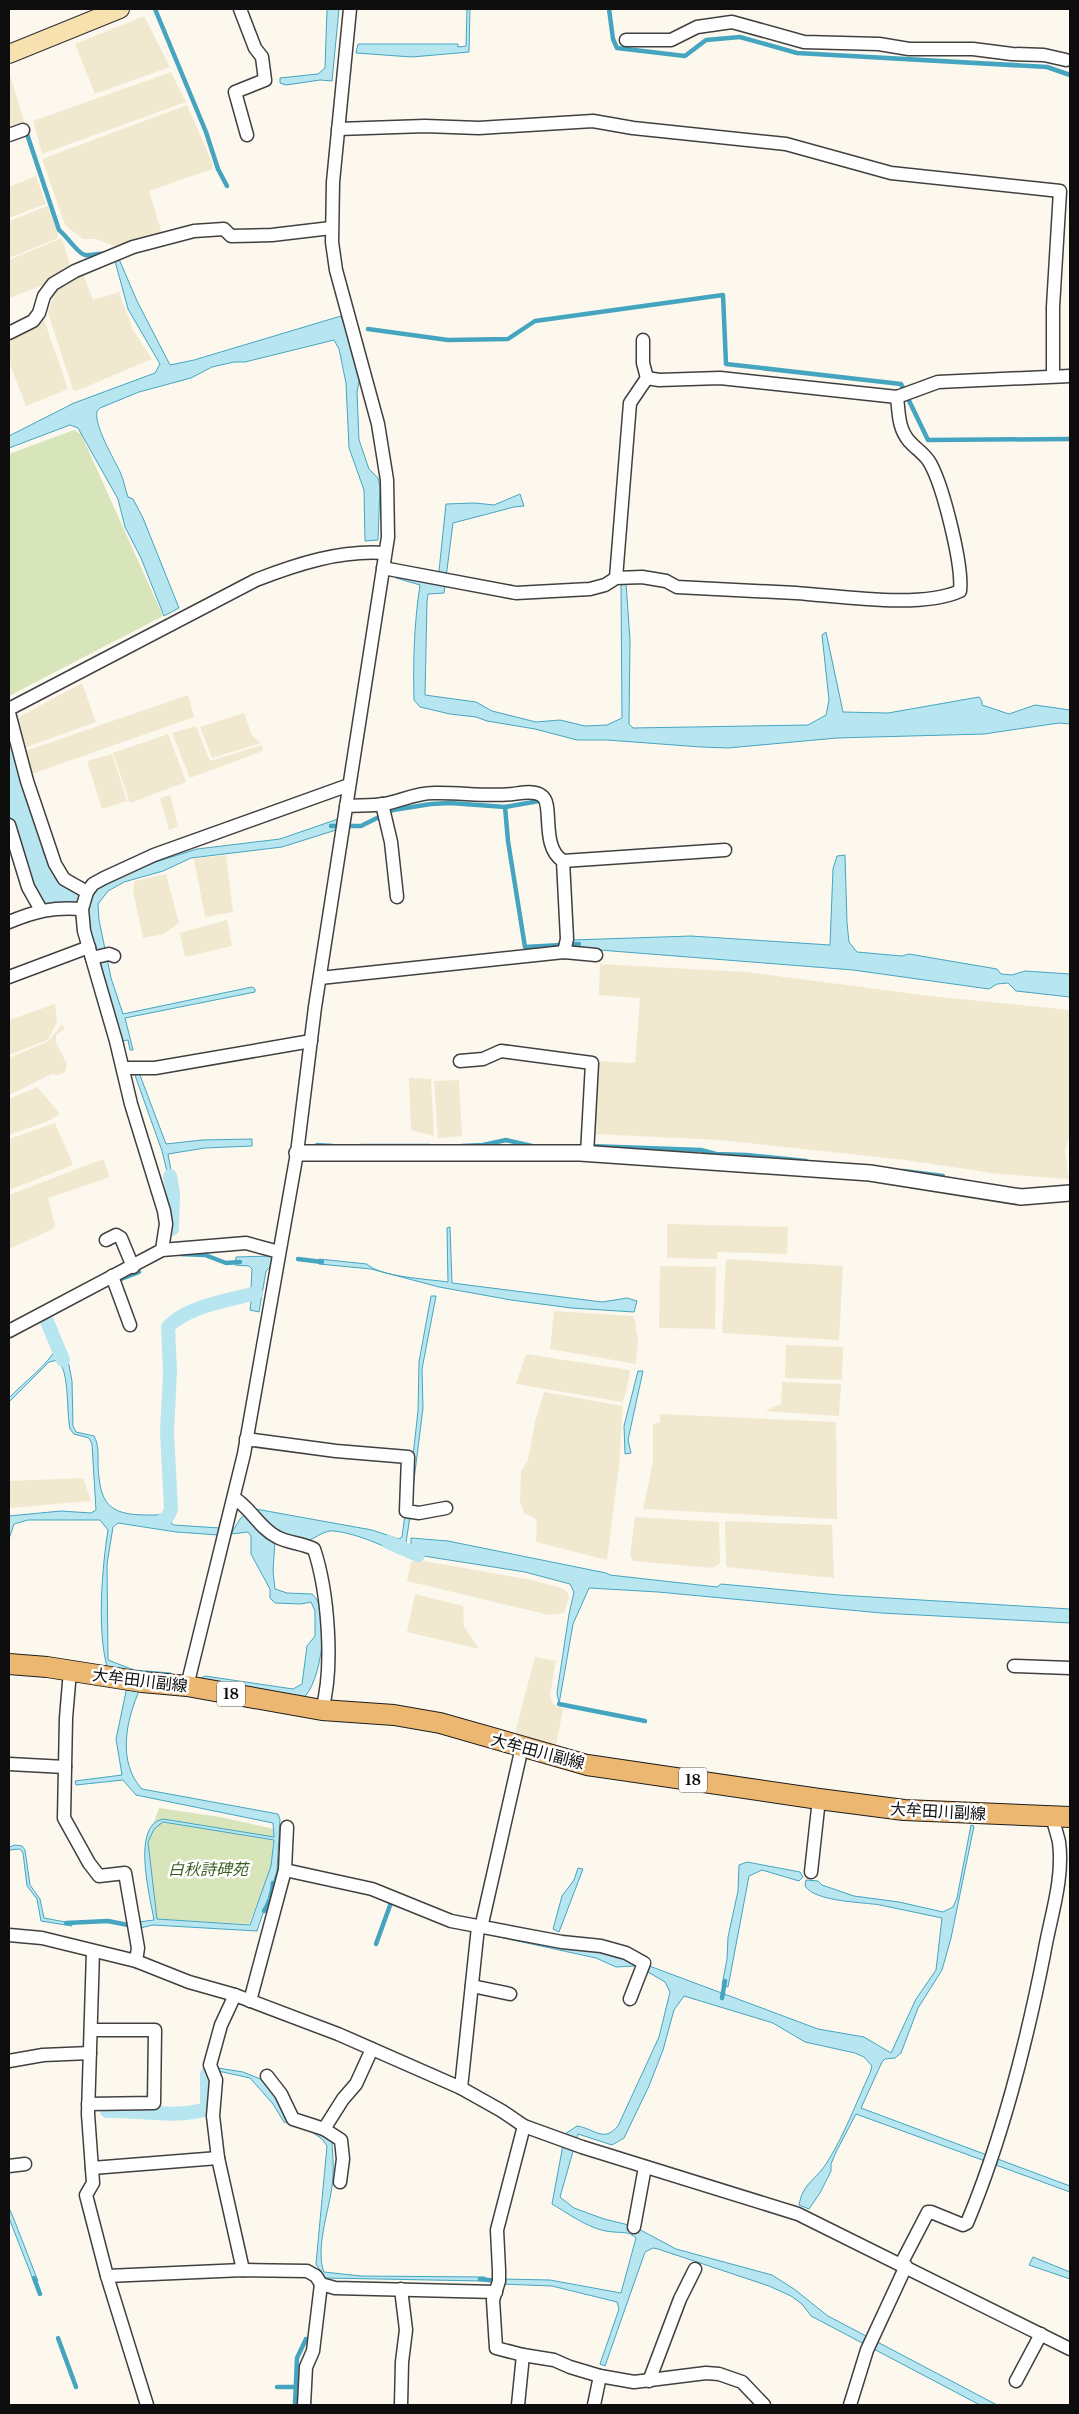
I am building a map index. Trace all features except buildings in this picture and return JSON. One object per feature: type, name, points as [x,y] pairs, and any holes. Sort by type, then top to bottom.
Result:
[{"type":"main road","points":[[9,54],[120,9]]},
{"type":"main road","name":"大牟田川副線","points":[[9,1664],[187,1686],[322,1710],[394,1715],[440,1723],[587,1764],[819,1799],[904,1810],[1061,1817]]},
{"type":"street","points":[[240,9],[255,48],[262,57],[265,80],[235,92],[246,135]]},
{"type":"street","points":[[187,1686],[234,1498],[297,1153],[320,978],[388,537],[388,502],[383,451],[372,398],[336,270],[331,228],[338,129],[350,9]]},
{"type":"street","points":[[626,40],[670,40],[697,27],[732,22],[804,42],[879,44],[908,49],[973,49],[1066,60]]},
{"type":"street","points":[[338,129],[424,126],[479,128],[593,121],[633,128],[786,144],[891,172],[1060,191],[1053,307],[1053,375]]},
{"type":"street","points":[[9,135],[23,130]]},
{"type":"street","points":[[9,333],[33,321],[39,313],[44,296],[52,284],[96,261],[114,256],[133,247],[194,231],[224,229],[231,236],[272,235],[331,228]]},
{"type":"street","points":[[616,578],[630,403],[647,378],[643,363],[643,340]]},
{"type":"street","points":[[647,378],[659,380],[720,378],[897,397],[938,382],[1053,375],[1070,376]]},
{"type":"street","points":[[383,568],[516,593],[590,589],[604,585],[616,578],[642,577],[666,581],[677,587],[854,598],[923,600],[948,596],[960,591],[962,579],[957,550],[934,471],[924,454],[902,432],[897,397]]},
{"type":"street","points":[[9,709],[256,580],[285,569],[334,556],[364,552],[385,553]]},
{"type":"street","points":[[9,713],[27,781],[55,864],[64,879],[87,892]]},
{"type":"street","points":[[162,1250],[166,1224],[164,1211],[131,1104],[92,954],[82,909],[87,892],[93,884],[154,855],[349,784]]},
{"type":"street","points":[[346,812],[384,810],[431,793],[503,796],[528,793],[540,794],[545,798],[548,808],[547,830],[557,858],[563,861],[725,850]]},
{"type":"street","points":[[384,810],[392,842],[397,897]]},
{"type":"street","points":[[9,825],[28,887],[41,910]]},
{"type":"street","points":[[563,861],[567,939],[564,952]]},
{"type":"street","points":[[9,922],[41,910],[60,908],[82,909]]},
{"type":"street","points":[[320,978],[564,952],[596,955]]},
{"type":"street","points":[[9,977],[92,954],[111,955]]},
{"type":"street","points":[[123,1068],[155,1068],[311,1041]]},
{"type":"street","points":[[460,1061],[483,1060],[501,1051],[592,1063],[587,1154]]},
{"type":"street","points":[[297,1153],[587,1154],[870,1173],[1021,1197],[1070,1193]]},
{"type":"street","points":[[106,1240],[116,1235],[121,1238],[134,1267]]},
{"type":"street","points":[[9,1331],[115,1284],[134,1267],[162,1250],[246,1243],[278,1259]]},
{"type":"street","points":[[115,1284],[130,1325]]},
{"type":"street","points":[[246,1439],[336,1451],[408,1457],[406,1511],[419,1514],[446,1508]]},
{"type":"street","points":[[234,1498],[244,1504],[254,1518],[277,1537],[314,1549],[322,1588],[328,1644],[326,1694],[322,1710]]},
{"type":"street","points":[[1014,1666],[1070,1668]]},
{"type":"street","points":[[70,1671],[64,1767],[64,1818],[89,1863],[99,1876],[125,1872],[138,1948],[136,1961]]},
{"type":"street","points":[[461,2088],[479,1931],[522,1747]]},
{"type":"street","points":[[9,1764],[64,1767]]},
{"type":"street","points":[[811,1872],[819,1799]]},
{"type":"street","points":[[850,2405],[867,2350],[874,2338],[903,2265],[928,2212],[957,2224],[963,2225],[967,2223],[1014,2083],[1032,2015],[1053,1914],[1058,1878],[1061,1817]]},
{"type":"street","points":[[250,2001],[284,1876],[287,1827]]},
{"type":"street","points":[[284,1876],[372,1888],[479,1931],[601,1946],[626,1953],[641,1969],[630,1999]]},
{"type":"street","points":[[9,1935],[42,1938],[136,1961],[189,1982],[235,1995],[372,2049],[461,2088],[524,2126],[582,2147],[798,2214],[1070,2349]]},
{"type":"street","points":[[93,1951],[88,2109],[93,2183],[86,2195],[107,2276],[147,2405]]},
{"type":"street","points":[[472,1986],[510,1994]]},
{"type":"street","points":[[235,1995],[220,2025],[210,2065],[215,2076],[213,2116],[218,2158],[243,2270]]},
{"type":"street","points":[[88,2109],[154,2103],[155,2030],[91,2030]]},
{"type":"street","points":[[324,2129],[343,2099],[356,2084],[372,2049]]},
{"type":"street","points":[[9,2061],[43,2055],[90,2053]]},
{"type":"street","points":[[268,2076],[281,2094],[293,2119],[324,2129],[341,2140],[343,2159],[340,2182]]},
{"type":"street","points":[[524,2126],[497,2230],[497,2287],[493,2300],[496,2348],[554,2360],[600,2376],[634,2382],[706,2373],[719,2374],[742,2382],[764,2405]]},
{"type":"street","points":[[92,2168],[218,2158]]},
{"type":"street","points":[[9,2166],[25,2164]]},
{"type":"street","points":[[634,2228],[645,2166]]},
{"type":"street","points":[[649,2381],[680,2299],[695,2269]]},
{"type":"street","points":[[107,2276],[243,2270],[307,2270],[316,2276],[321,2284],[313,2351],[306,2367],[304,2405]]},
{"type":"street","points":[[321,2284],[335,2288],[497,2287]]},
{"type":"street","points":[[401,2289],[406,2330],[402,2362],[401,2405]]},
{"type":"street","points":[[1016,2381],[1041,2334]]},
{"type":"street","points":[[518,2405],[523,2355]]},
{"type":"street","points":[[594,2405],[600,2376]]},
{"type":"shaded area","points":[[144,16],[170,67],[95,94],[75,44]]},
{"type":"shaded area","points":[[9,71],[24,122],[9,126]]},
{"type":"shaded area","points":[[171,72],[186,102],[42,154],[33,121]]},
{"type":"shaded area","points":[[187,105],[212,162],[212,169],[149,191],[162,234],[119,248],[96,239],[83,239],[65,225],[42,159]]},
{"type":"shaded area","points":[[36,176],[46,204],[9,218],[9,187]]},
{"type":"shaded area","points":[[48,206],[58,235],[56,239],[9,258],[9,221]]},
{"type":"shaded area","points":[[62,238],[71,269],[48,283],[9,298],[9,260]]},
{"type":"shaded area","points":[[83,274],[93,300],[119,292],[133,330],[152,359],[76,391],[73,390],[48,313],[56,286]]},
{"type":"shaded area","points":[[43,317],[68,389],[26,406],[9,362],[9,340]]},
{"type":"shaded area","points":[[82,683],[96,722],[24,748],[17,718]]},
{"type":"shaded area","points":[[188,695],[194,717],[32,774],[25,751]]},
{"type":"shaded area","points":[[244,713],[252,736],[261,743],[212,758],[200,727]]},
{"type":"shaded area","points":[[196,726],[210,761],[262,745],[263,751],[190,778],[172,733]]},
{"type":"shaded area","points":[[168,734],[186,782],[130,803],[113,753]]},
{"type":"shaded area","points":[[112,754],[127,801],[102,809],[87,761]]},
{"type":"shaded area","points":[[170,795],[178,827],[169,830],[160,798]]},
{"type":"shaded area","points":[[226,855],[233,912],[205,917],[194,859]]},
{"type":"shaded area","points":[[166,874],[179,923],[164,934],[143,938],[133,890],[135,881]]},
{"type":"shaded area","points":[[227,920],[232,946],[185,957],[180,933]]},
{"type":"shaded area","points":[[600,964],[746,972],[930,996],[1070,1010],[1070,1133],[1065,1152],[1069,1179],[999,1174],[905,1160],[721,1140],[593,1134],[595,1061],[635,1063],[640,998],[599,995]]},
{"type":"shaded area","points":[[55,1004],[57,1022],[48,1040],[9,1055],[9,1020]]},
{"type":"shaded area","points":[[62,1024],[65,1029],[56,1035],[56,1043],[67,1064],[65,1072],[59,1075],[52,1074],[9,1095],[9,1058],[49,1041]]},
{"type":"shaded area","points":[[409,1078],[431,1079],[434,1136],[411,1130]]},
{"type":"shaded area","points":[[459,1080],[462,1136],[438,1138],[434,1081]]},
{"type":"shaded area","points":[[37,1087],[60,1114],[46,1122],[9,1135],[9,1099]]},
{"type":"shaded area","points":[[55,1123],[73,1165],[9,1190],[9,1139]]},
{"type":"shaded area","points":[[103,1159],[110,1177],[48,1198],[55,1225],[51,1230],[9,1249],[9,1195]]},
{"type":"shaded area","points":[[667,1224],[788,1227],[787,1254],[717,1252],[717,1259],[667,1258]]},
{"type":"shaded area","points":[[726,1259],[843,1266],[839,1340],[722,1333]]},
{"type":"shaded area","points":[[660,1266],[716,1267],[715,1329],[659,1328]]},
{"type":"shaded area","points":[[554,1311],[634,1316],[638,1341],[636,1364],[550,1349]]},
{"type":"shaded area","points":[[786,1345],[843,1347],[842,1380],[785,1378]]},
{"type":"shaded area","points":[[526,1354],[630,1370],[626,1393],[622,1402],[516,1384]]},
{"type":"shaded area","points":[[782,1382],[841,1384],[839,1416],[765,1411],[781,1404]]},
{"type":"shaded area","points":[[544,1392],[623,1406],[619,1466],[607,1560],[536,1542],[537,1523],[535,1518],[524,1513],[520,1502],[521,1472],[528,1460],[535,1422]]},
{"type":"shaded area","points":[[660,1414],[836,1422],[837,1519],[643,1509],[653,1462],[653,1424],[660,1423]]},
{"type":"shaded area","points":[[83,1478],[91,1501],[9,1508],[9,1481]]},
{"type":"shaded area","points":[[635,1517],[719,1522],[720,1564],[712,1568],[633,1561],[630,1556]]},
{"type":"shaded area","points":[[725,1521],[832,1525],[834,1578],[726,1567]]},
{"type":"shaded area","points":[[419,1560],[531,1580],[562,1588],[567,1592],[569,1598],[564,1613],[549,1615],[407,1581],[411,1562]]},
{"type":"shaded area","points":[[415,1594],[463,1606],[464,1626],[479,1649],[407,1632]]},
{"type":"shaded area","points":[[535,1657],[556,1661],[550,1695],[553,1704],[563,1709],[556,1746],[514,1737]]},
{"type":"green space","points":[[74,430],[81,434],[163,616],[9,696],[9,454]]},
{"type":"green space","name":"白秋詩碑苑","points":[[159,1808],[220,1817],[274,1829],[271,1868],[249,1924],[157,1919],[148,1839]]},
{"type":"water","points":[[327,9],[339,9],[332,81],[320,80],[286,85],[280,83],[280,78],[318,74],[325,68]]},
{"type":"water","points":[[467,9],[470,9],[469,52],[412,57],[356,53],[358,44],[458,44],[458,47],[466,46]]},
{"type":"water","points":[[119,259],[137,301],[170,365],[194,360],[341,316],[351,343],[360,377],[357,392],[359,440],[369,469],[378,478],[380,487],[378,540],[365,541],[364,490],[349,448],[346,383],[339,349],[334,340],[245,362],[234,362],[212,367],[191,378],[139,392],[97,411],[101,434],[121,474],[128,497],[133,499],[143,518],[179,608],[164,616],[141,558],[125,527],[118,499],[78,428],[70,425],[9,448],[9,436],[74,403],[155,373],[160,364],[128,309],[115,261]]},
{"type":"water","points":[[520,494],[524,506],[453,523],[444,593],[428,594],[425,695],[476,702],[492,711],[536,722],[560,720],[585,726],[607,725],[622,718],[621,585],[626,583],[630,640],[629,724],[633,728],[808,725],[826,715],[829,700],[822,635],[826,632],[843,712],[888,713],[979,697],[982,705],[1009,714],[1035,705],[1070,710],[1070,724],[1059,723],[984,734],[837,738],[728,748],[607,740],[577,740],[535,729],[420,707],[414,700],[414,671],[415,629],[420,585],[396,578],[401,574],[435,582],[439,571],[446,504],[475,503],[494,505]]},
{"type":"water","points":[[9,722],[44,854],[54,872],[80,892],[80,905],[45,905],[33,888],[17,847],[8,801]]},
{"type":"water","points":[[338,819],[336,830],[282,847],[191,858],[163,871],[124,882],[108,891],[98,904],[99,920],[111,978],[123,1014],[252,987],[255,989],[255,992],[125,1018],[133,1050],[130,1050],[128,1040],[122,1041],[95,944],[90,936],[87,909],[91,897],[96,890],[133,869],[197,849],[280,839]]},
{"type":"water","points":[[845,855],[849,942],[857,952],[902,956],[909,954],[997,969],[1001,974],[1012,975],[1025,971],[1070,974],[1070,997],[1016,991],[1008,983],[997,984],[989,989],[853,970],[574,948],[572,940],[691,936],[830,945],[833,869],[837,856]]},
{"type":"water","points":[[138,1070],[166,1144],[202,1140],[252,1139],[252,1146],[205,1148],[168,1154],[175,1192],[172,1192],[162,1151],[134,1071]]},
{"type":"water","points":[[450,1227],[452,1283],[602,1302],[627,1298],[637,1301],[634,1312],[571,1308],[511,1300],[439,1287],[394,1275],[448,1282],[447,1228]]},
{"type":"water","points":[[273,1256],[272,1265],[266,1271],[259,1312],[250,1310],[251,1301],[248,1298],[240,1298],[240,1294],[248,1292],[251,1288],[252,1269],[249,1266],[235,1265],[236,1257]]},
{"type":"water","points":[[319,1259],[367,1264],[382,1272],[319,1264],[317,1261]]},
{"type":"water","points":[[431,1296],[436,1296],[422,1369],[423,1408],[412,1496],[413,1456],[418,1411],[419,1362]]},
{"type":"water","points":[[60,1342],[69,1365],[72,1381],[73,1426],[76,1432],[94,1436],[96,1439],[101,1489],[104,1498],[109,1504],[123,1513],[134,1514],[158,1515],[167,1509],[173,1509],[171,1523],[174,1525],[220,1528],[219,1535],[176,1532],[118,1523],[113,1527],[107,1564],[108,1660],[134,1670],[171,1673],[173,1677],[107,1667],[101,1617],[102,1580],[108,1530],[100,1520],[28,1520],[14,1524],[9,1539],[9,1516],[61,1511],[91,1513],[96,1510],[92,1444],[89,1438],[74,1434],[70,1429],[66,1383],[62,1366],[58,1360],[49,1362],[9,1402],[9,1398],[48,1360]]},
{"type":"water","points":[[638,1371],[643,1371],[628,1440],[631,1453],[625,1454],[624,1426]]},
{"type":"water","points":[[250,1508],[372,1530],[399,1539],[402,1537],[405,1514],[410,1516],[405,1550],[403,1555],[361,1537],[334,1531],[324,1533],[309,1540],[294,1539],[277,1530]]},
{"type":"water","points":[[246,1514],[275,1540],[273,1571],[275,1589],[287,1593],[312,1594],[318,1602],[322,1615],[322,1647],[319,1664],[309,1691],[302,1699],[202,1681],[201,1678],[205,1676],[293,1689],[302,1684],[307,1646],[315,1636],[315,1611],[311,1602],[301,1604],[275,1603],[270,1598],[270,1589],[251,1554],[251,1536],[248,1532],[231,1534],[240,1519]]},
{"type":"water","points":[[411,1538],[448,1541],[610,1575],[717,1587],[721,1584],[839,1595],[1070,1609],[1070,1623],[881,1613],[658,1592],[589,1588],[573,1624],[559,1704],[557,1693],[574,1592],[570,1584],[525,1572],[411,1554]]},
{"type":"water","points":[[127,1687],[140,1689],[131,1714],[126,1740],[129,1766],[134,1778],[142,1789],[278,1814],[280,1819],[277,1871],[257,1931],[153,1925],[140,1928],[138,1922],[154,1920],[145,1863],[145,1847],[153,1824],[163,1819],[274,1837],[273,1823],[136,1795],[123,1780],[76,1785],[75,1781],[122,1775],[116,1739]],"holes":[[[163,1822],[274,1840],[271,1866],[250,1925],[157,1919],[148,1842],[154,1829]]]},
{"type":"water","points":[[971,1825],[974,1826],[951,1938],[942,1970],[918,2008],[901,2053],[895,2058],[885,2059],[882,2062],[861,2108],[1070,2186],[1070,2192],[856,2114],[836,2152],[831,2164],[831,2171],[820,2193],[809,2209],[799,2205],[806,2187],[822,2170],[838,2142],[872,2066],[864,2057],[855,2053],[805,2042],[773,2023],[684,1996],[674,2010],[663,2050],[649,2086],[624,2138],[612,2145],[578,2134],[560,2197],[574,2208],[604,2219],[633,2226],[676,2249],[772,2275],[794,2289],[828,2316],[997,2405],[980,2405],[811,2316],[802,2304],[791,2296],[769,2286],[658,2249],[653,2248],[645,2252],[605,2366],[600,2364],[619,2309],[617,2302],[552,2286],[500,2284],[501,2279],[550,2280],[621,2293],[636,2238],[628,2233],[606,2231],[589,2226],[552,2204],[565,2134],[577,2126],[599,2134],[608,2134],[618,2126],[659,2037],[670,1992],[665,1982],[643,1969],[644,1964],[818,2029],[864,2037],[891,2053],[916,1999],[936,1970],[942,1918],[880,1905],[829,1898],[810,1891],[805,1886],[806,1880],[818,1881],[822,1885],[854,1896],[899,1902],[943,1912],[953,1907],[957,1898]]},
{"type":"water","points":[[15,1845],[22,1846],[25,1850],[30,1885],[40,1899],[44,1918],[71,1923],[72,1926],[41,1921],[37,1899],[27,1886],[23,1853],[20,1849],[9,1850],[9,1847]]},
{"type":"water","points":[[747,1862],[800,1872],[803,1877],[799,1881],[762,1870],[749,1876],[728,1987],[722,1985],[727,1959],[728,1937],[738,1891],[739,1865]]},
{"type":"water","points":[[578,1868],[583,1869],[559,1932],[553,1929],[562,1896],[574,1880]]},
{"type":"water","points":[[476,1932],[598,1944],[635,1963],[634,1966],[616,1967],[596,1958]]},
{"type":"water","points":[[218,2068],[243,2072],[268,2082],[284,2110],[332,2138],[332,2188],[321,2250],[321,2262],[324,2272],[361,2276],[485,2277],[484,2281],[325,2278],[316,2264],[327,2146],[322,2139],[312,2132],[284,2122],[273,2104],[250,2078],[218,2071]]},
{"type":"water","points":[[9,2208],[38,2281],[34,2282],[9,2218]]},
{"type":"water","points":[[1033,2257],[1070,2272],[1070,2279],[1029,2265]]},
{"type":"waterway","points":[[155,9],[206,132],[218,169],[227,186]]},
{"type":"waterway","points":[[609,9],[613,39],[617,48],[685,56],[706,40],[740,37],[797,53],[1047,67],[1070,75]]},
{"type":"waterway","points":[[26,131],[59,230],[82,254],[105,254]]},
{"type":"waterway","points":[[368,329],[448,340],[508,339],[535,321],[723,295],[726,364],[901,384],[928,440],[1070,439]]},
{"type":"waterway","points":[[331,826],[361,826],[393,810],[431,804],[450,803],[505,807],[539,801]]},
{"type":"waterway","points":[[505,807],[508,841],[525,947],[579,944]]},
{"type":"waterway","points":[[461,1146],[483,1145],[506,1140],[532,1146]]},
{"type":"waterway","points":[[317,1145],[333,1146]]},
{"type":"waterway","points":[[361,1146],[430,1146]]},
{"type":"waterway","points":[[589,1146],[701,1150],[716,1154],[806,1161]]},
{"type":"waterway","points":[[903,1171],[943,1176]]},
{"type":"waterway","points":[[170,1176],[173,1193],[172,1229]]},
{"type":"waterway","points":[[180,1254],[205,1255],[226,1263],[240,1262]]},
{"type":"waterway","points":[[298,1259],[322,1262]]},
{"type":"waterway","points":[[116,1281],[139,1272]]},
{"type":"waterway","points":[[161,1522],[168,1516],[171,1509],[167,1432],[170,1372],[168,1327],[176,1320],[197,1309],[256,1293]]},
{"type":"waterway","points":[[46,1319],[63,1360]]},
{"type":"waterway","points":[[388,1542],[418,1555]]},
{"type":"waterway","points":[[559,1704],[645,1721]]},
{"type":"waterway","points":[[264,1911],[271,1899],[273,1883]]},
{"type":"waterway","points":[[376,1944],[392,1900]]},
{"type":"waterway","points":[[66,1923],[108,1921],[133,1926]]},
{"type":"waterway","points":[[722,1998],[725,1981]]},
{"type":"waterway","points":[[107,2111],[169,2114],[207,2109],[207,2074]]},
{"type":"waterway","points":[[34,2278],[40,2294]]},
{"type":"waterway","points":[[480,2279],[497,2281]]},
{"type":"waterway","points":[[58,2338],[76,2387]]},
{"type":"waterway","points":[[295,2405],[297,2358],[306,2339]]},
{"type":"waterway","points":[[277,2387],[294,2387]]}]
